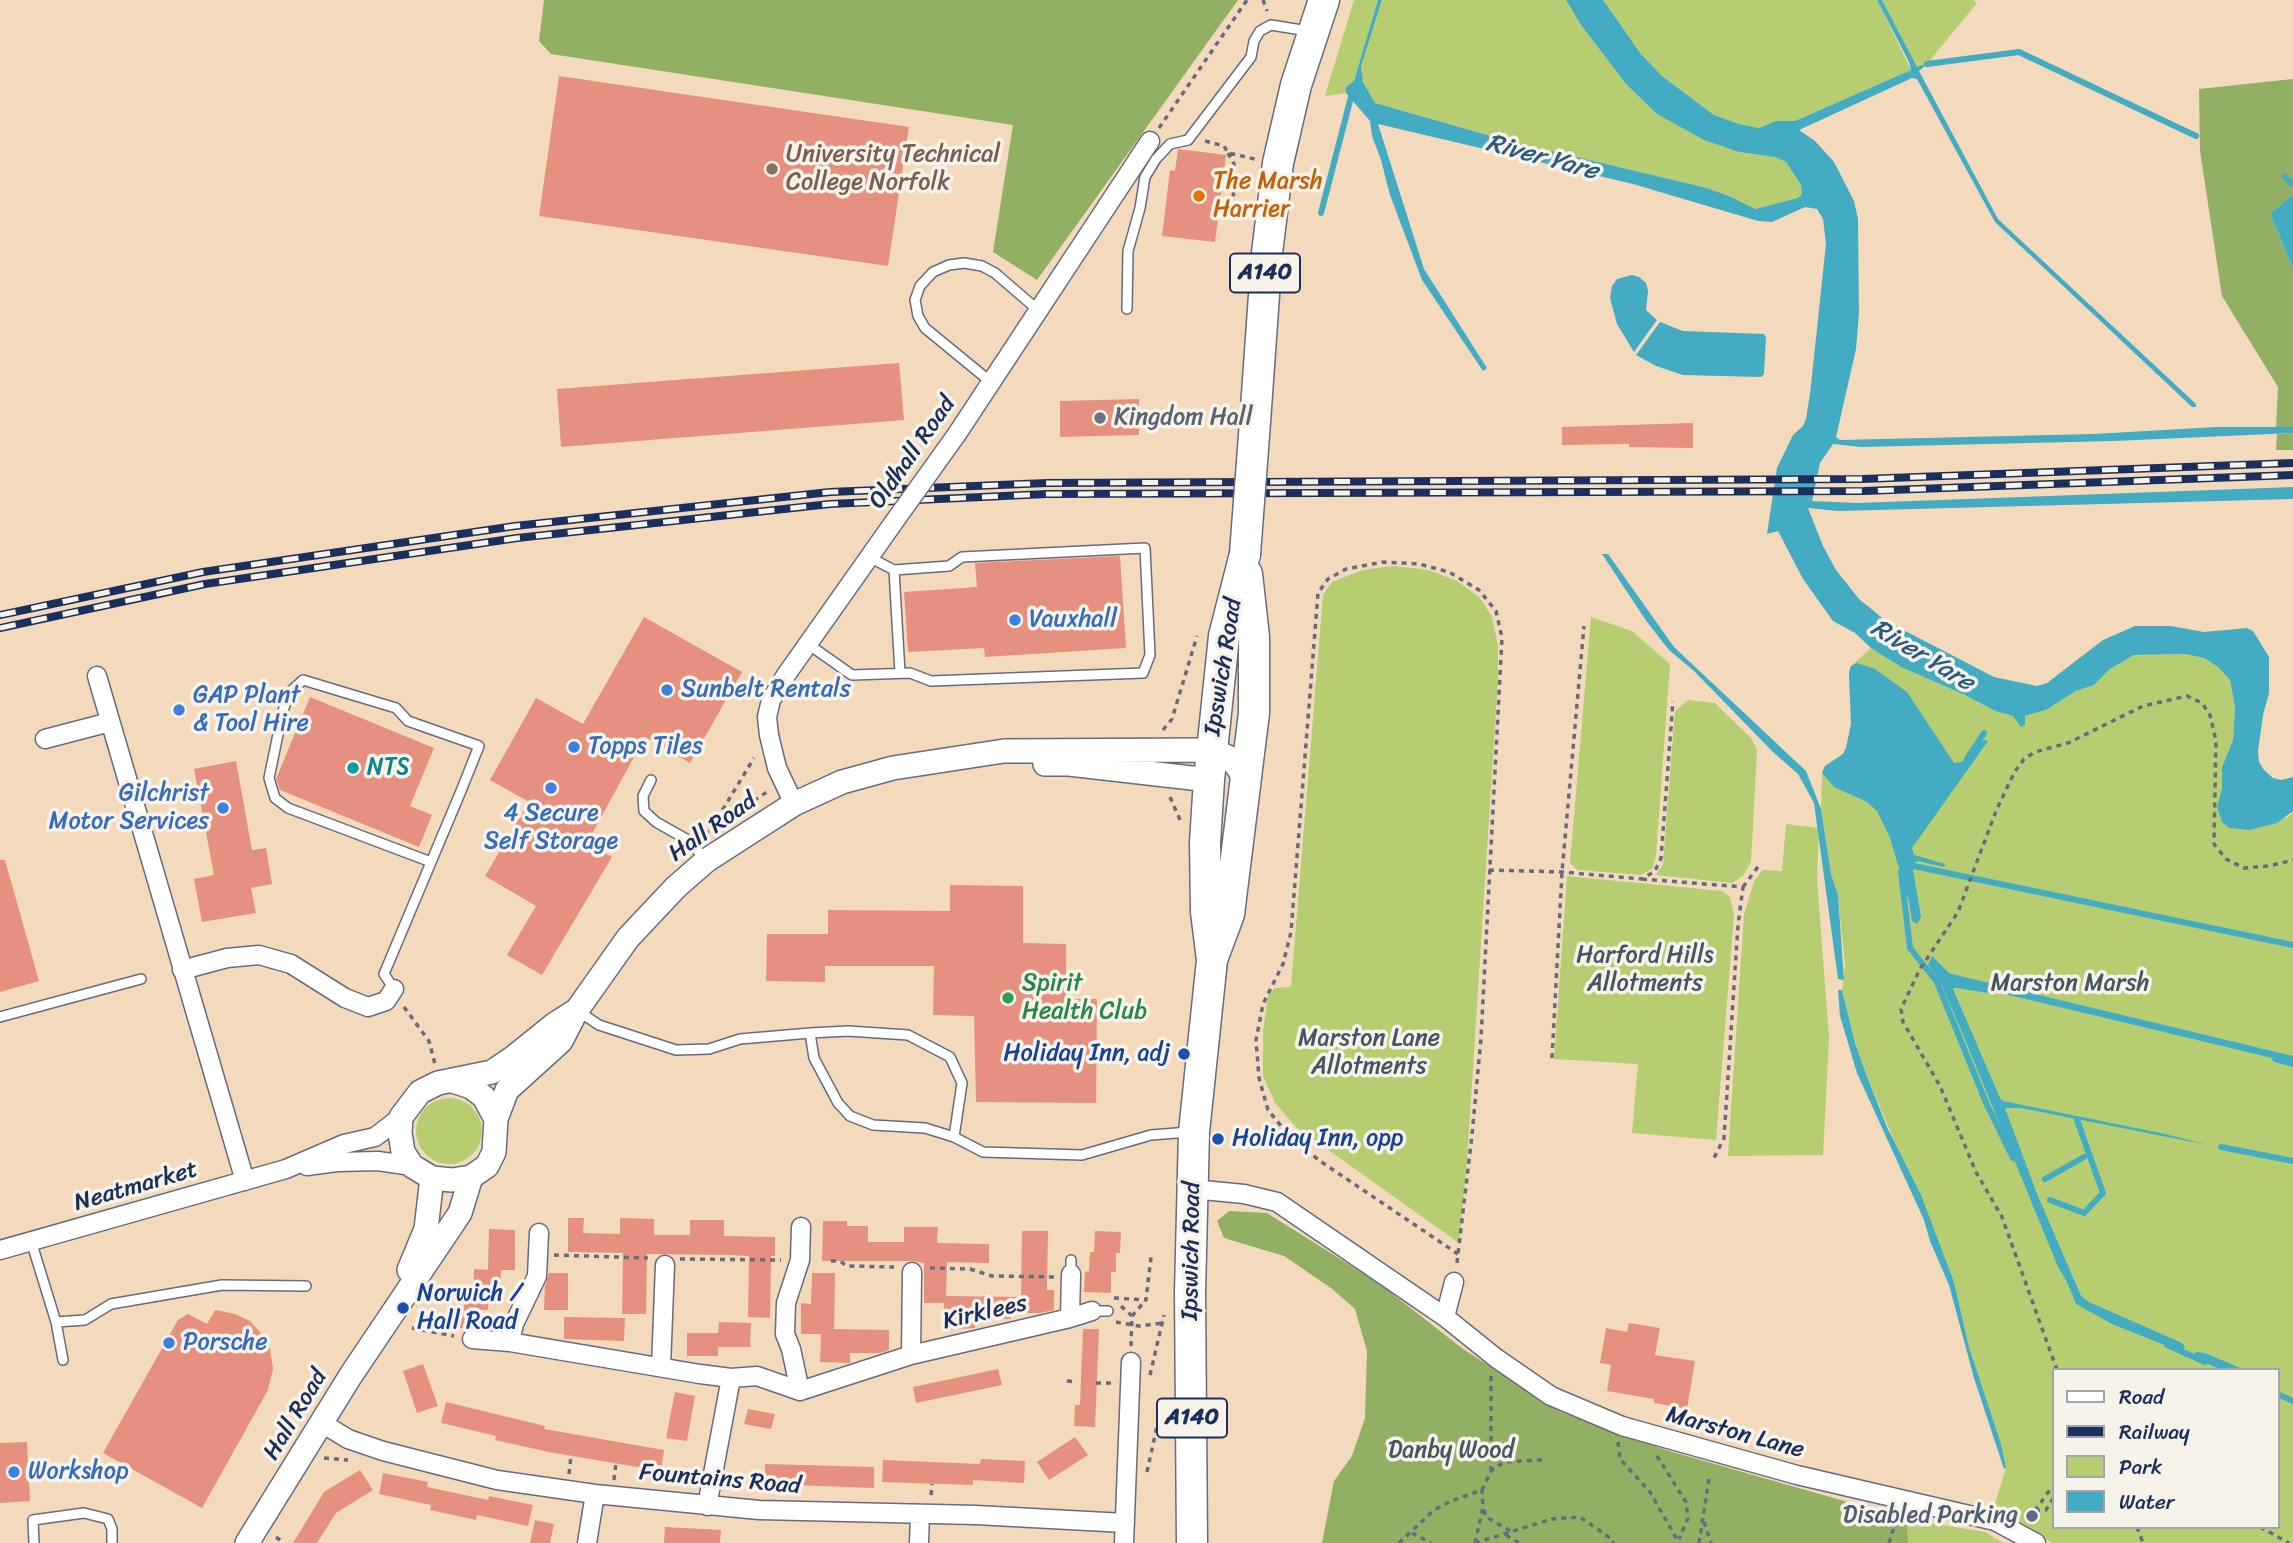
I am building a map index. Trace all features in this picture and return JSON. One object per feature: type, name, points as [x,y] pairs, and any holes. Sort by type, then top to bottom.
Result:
[{"type":"highway","name":"Ipswich Road","points":[[1212,960],[1229,914],[1254,712],[1254,637],[1245,554],[1267,253],[1278,163],[1296,85],[1324,0]]},
{"type":"highway","name":"Ipswich Road","points":[[1221,754],[1224,636],[1245,554]]},
{"type":"highway","name":"Ipswich Road","points":[[1192,1543],[1192,1189],[1194,1132],[1212,960],[1206,898],[1209,780],[1221,754],[1249,596]]},
{"type":"street","name":"Oldhall Road","points":[[794,804],[778,768],[769,735],[767,717],[771,700],[992,383],[1150,141]]},
{"type":"street","points":[[97,676],[245,1181]]},
{"type":"street","points":[[45,739],[110,722]]},
{"type":"street","name":"Hall Road","points":[[247,1543],[390,1315],[460,1213],[471,1177],[487,1166],[494,1152],[496,1119],[507,1090],[561,1041],[577,1010],[628,938],[676,887],[700,852],[842,782],[893,768],[1004,751],[1221,754]]},
{"type":"street","points":[[1221,754],[1239,769],[1246,785]]},
{"type":"street","name":"Hall Road","points":[[929,762],[1069,764],[1209,780]]},
{"type":"street","points":[[182,970],[227,958],[260,956],[290,964],[345,998],[368,1007],[386,1001],[394,989]]},
{"type":"street","name":"Hall Road","points":[[401,1117],[421,1091],[446,1082],[492,1072],[577,1010]]},
{"type":"street","points":[[446,1082],[471,1087],[484,1097],[496,1119]]},
{"type":"street","points":[[401,1117],[403,1152],[412,1166],[432,1178],[452,1180],[471,1177]]},
{"type":"street","name":"Neatmarket","points":[[0,1250],[286,1169],[344,1144],[375,1137],[401,1117]]},
{"type":"street","name":"Neatmarket","points":[[286,1169],[337,1162],[378,1161],[412,1166]]},
{"type":"street","name":"Hall Road","points":[[390,1315],[426,1229],[432,1178]]},
{"type":"street","name":"Marston Lane","points":[[1192,1189],[1244,1194],[1277,1202],[1445,1317],[1496,1358],[1551,1396],[1622,1426],[1797,1475],[1995,1521],[2036,1543]]},
{"type":"street","points":[[800,1391],[785,1334],[786,1303],[800,1260],[801,1227]]},
{"type":"street","points":[[510,1342],[514,1324],[537,1276],[539,1233]]},
{"type":"street","points":[[661,1367],[665,1265]]},
{"type":"street","points":[[1070,1318],[1071,1267]]},
{"type":"street","name":"Kirklees","points":[[911,1356],[912,1269]]},
{"type":"street","points":[[1445,1317],[1454,1282]]},
{"type":"street","name":"Kirklees","points":[[800,1391],[911,1356],[1100,1311]]},
{"type":"street","points":[[472,1339],[510,1342],[731,1378],[757,1376],[800,1391]]},
{"type":"street","points":[[1124,1543],[1131,1362]]},
{"type":"street","points":[[707,1506],[731,1378]]},
{"type":"street","name":"Fountains Road","points":[[322,1423],[348,1439],[375,1448],[497,1480],[595,1494],[759,1510],[920,1514],[1125,1524]]},
{"type":"street","points":[[587,1543],[595,1494]]},
{"type":"street","points":[[919,1543],[920,1514]]},
{"type":"lane","points":[[1127,309],[1128,251],[1145,177],[1156,159],[1170,144],[1188,140],[1251,57],[1254,41],[1260,31],[1271,25],[1314,32]]},
{"type":"lane","points":[[992,383],[925,328],[918,316],[915,300],[920,286],[933,271],[949,265],[964,263],[982,266],[995,273],[1038,310]]},
{"type":"lane","points":[[808,644],[852,674],[910,673],[931,681],[1143,673],[1150,655],[1145,548],[962,557],[949,566],[894,570],[869,557]]},
{"type":"lane","points":[[894,570],[900,673]]},
{"type":"lane","points":[[394,989],[384,974],[431,862],[479,746],[408,721],[396,708],[303,680],[288,694],[282,715],[269,778],[275,798],[288,808],[431,862]]},
{"type":"lane","points":[[652,780],[643,796],[644,811],[700,852]]},
{"type":"lane","points":[[0,1017],[141,979]]},
{"type":"lane","points":[[577,1010],[599,1026],[676,1050],[709,1049],[740,1040],[810,1033],[848,1031],[908,1035],[950,1057],[962,1083],[954,1137]]},
{"type":"lane","points":[[810,1033],[814,1058],[838,1103],[849,1116],[873,1125],[925,1128],[954,1137],[983,1152],[1082,1155],[1152,1135],[1194,1132]]},
{"type":"lane","points":[[31,1241],[56,1322],[63,1360]]},
{"type":"lane","points":[[56,1322],[85,1320],[111,1304],[222,1285],[306,1286]]},
{"type":"lane","points":[[34,1543],[33,1520],[84,1513],[108,1519],[113,1529],[112,1543]]},
{"type":"path","points":[[1150,141],[1247,0]]},
{"type":"path","points":[[1192,134],[1200,140],[1224,146],[1234,164],[1235,179],[1233,199],[1231,198]]},
{"type":"path","points":[[1228,153],[1254,159]]},
{"type":"path","points":[[1454,1282],[1458,1254],[1481,1038],[1502,638],[1496,611],[1479,590],[1449,572],[1419,565],[1383,562],[1346,569],[1328,579],[1318,593],[1292,932],[1283,964],[1263,1004],[1256,1040],[1259,1078],[1268,1110],[1290,1137],[1320,1161],[1458,1254]]},
{"type":"path","points":[[1552,1058],[1562,872],[1584,626]]},
{"type":"path","points":[[1161,733],[1172,719],[1199,631]]},
{"type":"path","points":[[2056,1368],[2002,1217],[1976,1172],[1940,1086],[1903,1022],[1901,1009],[1920,970],[1958,912],[1996,811],[2014,773],[2024,759],[2035,752],[2068,743],[2143,706],[2187,696],[2202,703],[2210,715],[2216,741],[2214,844],[2226,859],[2244,868],[2293,860]]},
{"type":"path","points":[[1642,879],[1655,871],[1661,858],[1673,701]]},
{"type":"path","points":[[700,852],[711,829],[769,735]]},
{"type":"path","points":[[711,829],[784,781]]},
{"type":"path","points":[[1712,1162],[1724,1138],[1738,925],[1743,887],[1760,864]]},
{"type":"path","points":[[1489,870],[1562,872],[1743,887]]},
{"type":"path","points":[[394,989],[429,1041],[446,1082]]},
{"type":"path","points":[[1131,1362],[1132,1316],[1146,1300],[1151,1257]]},
{"type":"path","points":[[831,1261],[840,1261],[847,1266],[970,1269],[992,1276],[1056,1277],[1071,1267]]},
{"type":"path","points":[[1132,1316],[1111,1298],[1146,1300]]},
{"type":"path","points":[[1130,1383],[1144,1384],[1152,1372],[1164,1312]]},
{"type":"path","points":[[1132,1324],[1150,1326],[1163,1323]]},
{"type":"path","points":[[412,1328],[472,1339]]},
{"type":"path","points":[[1496,1358],[1489,1382],[1491,1471],[1482,1490],[1483,1507],[1486,1517],[1514,1533]]},
{"type":"path","points":[[1067,1381],[1076,1382]]},
{"type":"path","points":[[1146,1475],[1164,1393]]},
{"type":"path","points":[[1622,1426],[1618,1442],[1620,1459],[1650,1492],[1679,1542]]},
{"type":"path","points":[[1654,1437],[1655,1451],[1686,1502],[1688,1518],[1679,1542]]},
{"type":"path","points":[[324,1458],[372,1464],[375,1448]]},
{"type":"path","points":[[1491,1471],[1504,1462],[1542,1460]]},
{"type":"path","points":[[1699,1543],[1709,1479]]},
{"type":"path","points":[[2052,1487],[2035,1511],[2046,1510],[2052,1501]]},
{"type":"path","points":[[1399,1543],[1434,1510],[1482,1490]]},
{"type":"path","points":[[1483,1507],[1475,1543],[1552,1519],[1580,1517],[1613,1540],[1613,1543]]},
{"type":"path","points":[[1703,1519],[1711,1543]]},
{"type":"path","points":[[1889,1543],[1897,1519]]},
{"type":"path","points":[[2264,1529],[2289,1543]]},
{"type":"path","points":[[1412,1533],[1432,1543]]},
{"type":"path","points":[[1506,1535],[1520,1543]]},
{"type":"path","points":[[272,1543],[275,1537],[284,1543]]},
{"type":"green space","points":[[544,0],[1238,0],[1037,280],[993,252],[1013,125],[551,54],[539,41]]},
{"type":"green space","points":[[1354,0],[1378,0],[1354,81],[1346,87],[1346,93],[1325,96]]},
{"type":"green space","points":[[1382,0],[1566,0],[1581,25],[1626,84],[1657,114],[1739,152],[1775,157],[1786,162],[1801,185],[1802,194],[1798,198],[1754,209],[1707,188],[1505,140],[1375,103],[1363,82],[1361,65]]},
{"type":"green space","points":[[1603,0],[1877,0],[1911,70],[1795,121],[1776,121],[1759,128],[1739,124],[1714,115],[1662,76],[1641,54]]},
{"type":"green space","points":[[1882,0],[1973,0],[1977,3],[1927,64],[1917,68]]},
{"type":"green space","points":[[2293,79],[2293,195],[2270,213],[2293,269],[2293,427],[2276,427],[2278,387],[2222,296],[2200,151],[2199,89]]},
{"type":"green space","points":[[2293,433],[2293,450],[2276,450],[2277,434]]},
{"type":"green space","name":"Marston Lane Allotments","points":[[1393,566],[1429,570],[1457,581],[1480,598],[1492,617],[1498,645],[1467,1161],[1459,1243],[1296,1127],[1275,1103],[1263,1076],[1263,1032],[1268,996],[1275,988],[1291,987],[1323,595],[1332,582],[1363,570]]},
{"type":"green space","name":"Harford Hills Allotments","points":[[1591,617],[1632,631],[1670,664],[1656,855],[1653,868],[1641,875],[1577,870],[1570,863]]},
{"type":"green space","name":"Marston Marsh","points":[[1871,648],[1901,667],[1995,711],[2013,716],[2046,710],[2076,691],[2094,685],[2110,669],[2134,655],[2185,654],[2204,658],[2218,667],[2230,680],[2235,707],[2233,740],[2222,767],[2222,788],[2217,807],[2287,818],[2293,811],[2293,1543],[2053,1543],[1993,1510],[2006,1468],[2001,1444],[1969,1347],[1954,1282],[1866,1074],[1842,990],[1845,965],[1838,895],[1831,874],[1821,809],[1822,773],[1825,766],[1843,754],[1851,724],[1851,666]]},
{"type":"green space","name":"Harford Hills Allotments","points":[[1688,700],[1715,703],[1751,738],[1757,750],[1751,862],[1743,876],[1732,883],[1656,875],[1663,864],[1675,711]]},
{"type":"green space","name":"Harford Hills Allotments","points":[[1786,824],[1819,828],[1817,879],[1829,1038],[1823,1155],[1728,1156],[1744,915],[1754,881],[1763,870],[1782,871]]},
{"type":"green space","name":"Harford Hills Allotments","points":[[1567,876],[1722,891],[1730,897],[1734,915],[1716,1140],[1632,1133],[1638,1064],[1554,1059]]},
{"type":"green space","points":[[442,1098],[456,1098],[468,1103],[477,1112],[482,1131],[480,1144],[473,1155],[456,1164],[442,1164],[430,1159],[421,1150],[416,1138],[416,1124],[421,1112],[430,1103]]},
{"type":"green space","name":"Danby Wood","points":[[1229,1211],[1267,1213],[1380,1284],[1463,1349],[1561,1412],[1666,1450],[1907,1519],[1908,1543],[1322,1543],[1334,1481],[1352,1456],[1365,1418],[1367,1351],[1355,1309],[1331,1288],[1284,1256],[1224,1238],[1217,1221]]},
{"type":"green space","points":[[1907,1519],[1985,1532],[2003,1543],[1908,1543]]},
{"type":"water","name":"River Yare","points":[[1378,0],[1382,0],[1361,66],[1363,82],[1375,103],[1505,140],[1707,188],[1755,209],[1798,198],[1802,194],[1801,185],[1786,162],[1775,157],[1739,152],[1704,140],[1657,114],[1626,84],[1581,25],[1566,0],[1603,0],[1641,54],[1662,76],[1714,115],[1759,128],[1776,121],[1795,121],[1911,70],[1877,0],[1882,0],[1917,67],[1927,64],[1919,71],[1998,219],[2196,404],[2196,407],[2192,407],[1995,222],[1917,79],[1912,78],[1799,130],[1815,141],[1834,162],[1854,201],[1858,219],[1859,313],[1856,349],[1836,437],[1840,440],[2094,434],[2216,427],[2293,427],[2293,433],[2114,441],[1861,447],[1833,444],[1820,463],[1812,501],[1858,503],[2293,487],[2293,499],[1838,511],[1808,508],[1823,546],[1836,570],[1859,599],[1886,621],[1994,677],[2037,686],[2047,683],[2103,640],[2135,626],[2171,626],[2204,632],[2247,628],[2253,631],[2269,657],[2269,693],[2263,715],[2259,762],[2273,778],[2281,780],[2293,777],[2293,811],[2277,823],[2249,830],[2229,828],[2222,822],[2217,807],[2222,788],[2222,767],[2233,740],[2235,707],[2230,680],[2218,667],[2204,658],[2185,654],[2134,655],[2110,669],[2094,685],[2076,691],[2046,710],[2025,716],[2025,725],[2021,727],[2013,716],[1995,711],[1901,667],[1871,648],[1855,633],[1833,621],[1803,579],[1778,531],[1767,534],[1777,468],[1793,435],[1803,426],[1810,394],[1826,244],[1823,219],[1817,209],[1805,207],[1772,222],[1758,221],[1633,184],[1378,124],[1424,269],[1487,368],[1483,371],[1422,280],[1390,195],[1370,121],[1346,93],[1346,87],[1354,81]]},
{"type":"water","points":[[2293,195],[2293,269],[2270,213]]},
{"type":"water","points":[[1632,275],[1646,283],[1646,310],[1657,320],[1634,352],[1617,324],[1610,298],[1612,286],[1617,279]]},
{"type":"water","points":[[1660,322],[1683,331],[1764,334],[1764,374],[1761,377],[1683,375],[1656,366],[1636,355]]},
{"type":"water","points":[[1602,554],[1608,554],[1674,647],[1806,771],[1821,809],[1831,874],[1838,895],[1844,980],[1838,979],[1814,803],[1798,774],[1694,671],[1669,650]]},
{"type":"water","points":[[1857,663],[1875,669],[1907,692],[1954,763],[1962,762],[1984,740],[1988,741],[1912,848],[1914,855],[1945,864],[1944,867],[1918,861],[1912,864],[1921,917],[1917,924],[1912,921],[1890,838],[1877,811],[1867,802],[1834,787],[1822,773],[1825,766],[1843,754],[1846,748],[1851,724],[1849,672],[1851,666]]},
{"type":"water","points":[[1932,956],[1949,973],[1956,975],[2293,1056],[2293,1063],[1959,983],[1953,989],[2003,1101],[2208,1145],[2021,1108],[2005,1108],[2037,1194],[2081,1296],[2182,1343],[2185,1347],[2183,1350],[2112,1324],[2076,1304],[2058,1267],[1941,983],[1928,965]]},
{"type":"water","points":[[1838,990],[1842,990],[1855,1043],[1887,1127],[1921,1195],[1954,1282],[1969,1347],[2001,1444],[2006,1468],[2004,1469],[1974,1378],[1949,1285],[1924,1220],[1857,1073],[1840,1016]]},
{"type":"water","points":[[2205,1353],[2240,1368],[2217,1368],[2194,1354]]},
{"type":"building","points":[[559,76],[909,127],[888,266],[539,216]]},
{"type":"building","name":"The Marsh Harrier","points":[[1178,149],[1226,155],[1215,242],[1162,236],[1170,170],[1175,171]]},
{"type":"building","points":[[899,363],[904,420],[561,447],[557,389]]},
{"type":"building","name":"Kingdom Hall","points":[[1139,399],[1139,435],[1060,437],[1060,401]]},
{"type":"building","points":[[1693,423],[1693,448],[1629,447],[1629,444],[1562,445],[1562,427]]},
{"type":"building","name":"Vauxhall","points":[[1120,556],[1126,648],[985,657],[984,648],[908,652],[904,592],[977,587],[975,563]]},
{"type":"building","points":[[644,617],[742,672],[690,763],[645,737],[587,843],[612,857],[542,975],[507,955],[536,906],[485,876],[529,802],[490,780],[536,698],[583,724]]},
{"type":"building","name":"NTS","points":[[310,697],[434,748],[410,806],[432,815],[419,847],[280,790],[276,779]]},
{"type":"building","name":"Gilchrist Motor Services","points":[[236,761],[252,850],[266,848],[272,884],[251,888],[256,913],[202,922],[194,879],[214,875],[194,769]]},
{"type":"building","points":[[0,860],[5,860],[39,981],[0,992]]},
{"type":"building","points":[[950,885],[1023,886],[1023,943],[1066,944],[1066,999],[1097,999],[1096,1103],[976,1102],[974,1016],[933,1015],[934,966],[825,966],[825,982],[766,981],[767,934],[828,934],[828,910],[950,911]]},
{"type":"building","points":[[568,1218],[584,1218],[583,1233],[620,1234],[620,1218],[654,1219],[654,1235],[690,1235],[690,1220],[724,1220],[724,1236],[775,1237],[775,1256],[771,1256],[770,1318],[748,1317],[749,1256],[727,1255],[647,1254],[646,1314],[622,1314],[623,1253],[568,1252]]},
{"type":"building","points":[[823,1221],[847,1221],[847,1226],[868,1226],[868,1242],[904,1242],[904,1227],[938,1227],[937,1243],[989,1244],[989,1263],[947,1262],[946,1296],[1021,1297],[1022,1231],[1048,1231],[1047,1290],[1054,1290],[1054,1310],[1011,1313],[1011,1319],[975,1318],[975,1328],[943,1330],[944,1303],[924,1303],[924,1263],[822,1261]]},
{"type":"building","points":[[489,1229],[515,1230],[515,1270],[501,1270],[500,1289],[474,1289],[474,1269],[488,1270]]},
{"type":"building","points":[[1095,1231],[1121,1232],[1120,1253],[1116,1253],[1116,1272],[1111,1272],[1111,1293],[1084,1292],[1090,1252],[1094,1252]]},
{"type":"building","points":[[549,1273],[568,1273],[568,1310],[544,1310],[545,1286]]},
{"type":"building","points":[[812,1273],[835,1273],[834,1329],[889,1330],[889,1350],[880,1353],[850,1353],[850,1363],[820,1362],[821,1334],[801,1334],[801,1303],[811,1304]]},
{"type":"building","points":[[465,1288],[489,1289],[488,1310],[476,1310],[476,1328],[451,1328],[451,1309],[464,1309]]},
{"type":"building","points":[[215,1310],[235,1314],[250,1321],[270,1348],[273,1369],[268,1390],[202,1508],[103,1453],[178,1320],[188,1314],[207,1324]]},
{"type":"building","points":[[564,1317],[625,1318],[624,1341],[564,1339]]},
{"type":"building","points":[[719,1322],[751,1323],[750,1347],[718,1347],[718,1356],[687,1356],[687,1333],[718,1333]]},
{"type":"building","points":[[1629,1323],[1660,1328],[1655,1355],[1695,1361],[1687,1409],[1654,1403],[1654,1399],[1607,1391],[1611,1365],[1600,1363],[1606,1328],[1627,1332]]},
{"type":"building","points":[[1083,1329],[1099,1329],[1095,1427],[1074,1426],[1075,1405],[1080,1405]]},
{"type":"building","points":[[423,1364],[438,1406],[417,1413],[403,1371]]},
{"type":"building","points":[[998,1369],[1002,1385],[916,1403],[913,1387]]},
{"type":"building","points":[[675,1392],[695,1396],[687,1441],[666,1438]]},
{"type":"building","points":[[446,1402],[545,1426],[544,1429],[664,1450],[661,1471],[549,1452],[495,1440],[496,1436],[441,1423]]},
{"type":"building","points":[[748,1409],[775,1414],[771,1429],[744,1424]]},
{"type":"building","points":[[1075,1437],[1088,1455],[1049,1480],[1037,1462]]},
{"type":"building","name":"Workshop","points":[[27,1442],[30,1501],[0,1503],[0,1443]]},
{"type":"building","points":[[981,1459],[1025,1461],[1024,1483],[973,1480],[973,1485],[882,1482],[883,1460],[980,1464]]},
{"type":"building","points":[[765,1464],[874,1467],[874,1488],[765,1484]]},
{"type":"building","points":[[360,1470],[373,1490],[336,1513],[317,1543],[293,1543],[324,1492]]},
{"type":"building","points":[[383,1473],[428,1482],[427,1487],[488,1500],[489,1496],[533,1505],[528,1526],[477,1515],[476,1520],[430,1510],[431,1505],[379,1494]]},
{"type":"building","points":[[535,1520],[554,1524],[550,1543],[530,1543]]},
{"type":"building","points":[[665,1527],[721,1530],[720,1543],[664,1543]]},
{"type":"waterway","points":[[1927,64],[2019,52],[2196,136]]},
{"type":"waterway","points":[[1321,213],[1351,97]]},
{"type":"waterway","points":[[2285,177],[2293,184]]},
{"type":"waterway","points":[[1967,759],[1984,733]]},
{"type":"waterway","points":[[1904,864],[2293,945]]},
{"type":"waterway","points":[[1901,872],[1910,948],[1937,982],[1987,1105],[2013,1158]]},
{"type":"waterway","points":[[1951,984],[1995,991]]},
{"type":"waterway","points":[[2275,1059],[2293,1064]]},
{"type":"waterway","points":[[2050,1200],[2084,1213],[2103,1193],[2077,1120]]},
{"type":"waterway","points":[[2221,1147],[2293,1161]]},
{"type":"waterway","points":[[2045,1179],[2084,1157]]},
{"type":"waterway","points":[[2167,1345],[2205,1362]]},
{"type":"waterway","points":[[2279,1395],[2293,1401]]},
{"type":"railway","points":[[0,615],[203,572],[515,526],[830,492],[1047,483],[1863,479],[2293,463]]},
{"type":"railway","points":[[0,628],[205,584],[517,538],[830,504],[1047,494],[1864,491],[2293,475]]},
{"type":"place","name":"University Technical College Norfolk","points":[[772,169]]},
{"type":"place","name":"The Marsh Harrier","points":[[1199,196]]},
{"type":"place","name":"Kingdom Hall","points":[[1100,418]]},
{"type":"place","name":"Vauxhall","points":[[1015,620]]},
{"type":"place","name":"Sunbelt Rentals","points":[[667,690]]},
{"type":"place","name":"GAP Plant & Tool Hire","points":[[179,710]]},
{"type":"place","name":"Topps Tiles","points":[[574,747]]},
{"type":"place","name":"NTS","points":[[353,768]]},
{"type":"place","name":"4 Secure Self Storage","points":[[551,788]]},
{"type":"place","name":"Gilchrist Motor Services","points":[[223,808]]},
{"type":"place","name":"Spirit Health Club","points":[[1008,998]]},
{"type":"place","name":"Holiday Inn, adj","points":[[1184,1054]]},
{"type":"place","name":"Holiday Inn, opp","points":[[1218,1139]]},
{"type":"place","name":"Norwich / Hall Road","points":[[403,1308]]},
{"type":"place","name":"Porsche","points":[[169,1343]]},
{"type":"place","name":"Workshop","points":[[14,1472]]},
{"type":"place","name":"Disabled Parking","points":[[2032,1516]]}]
